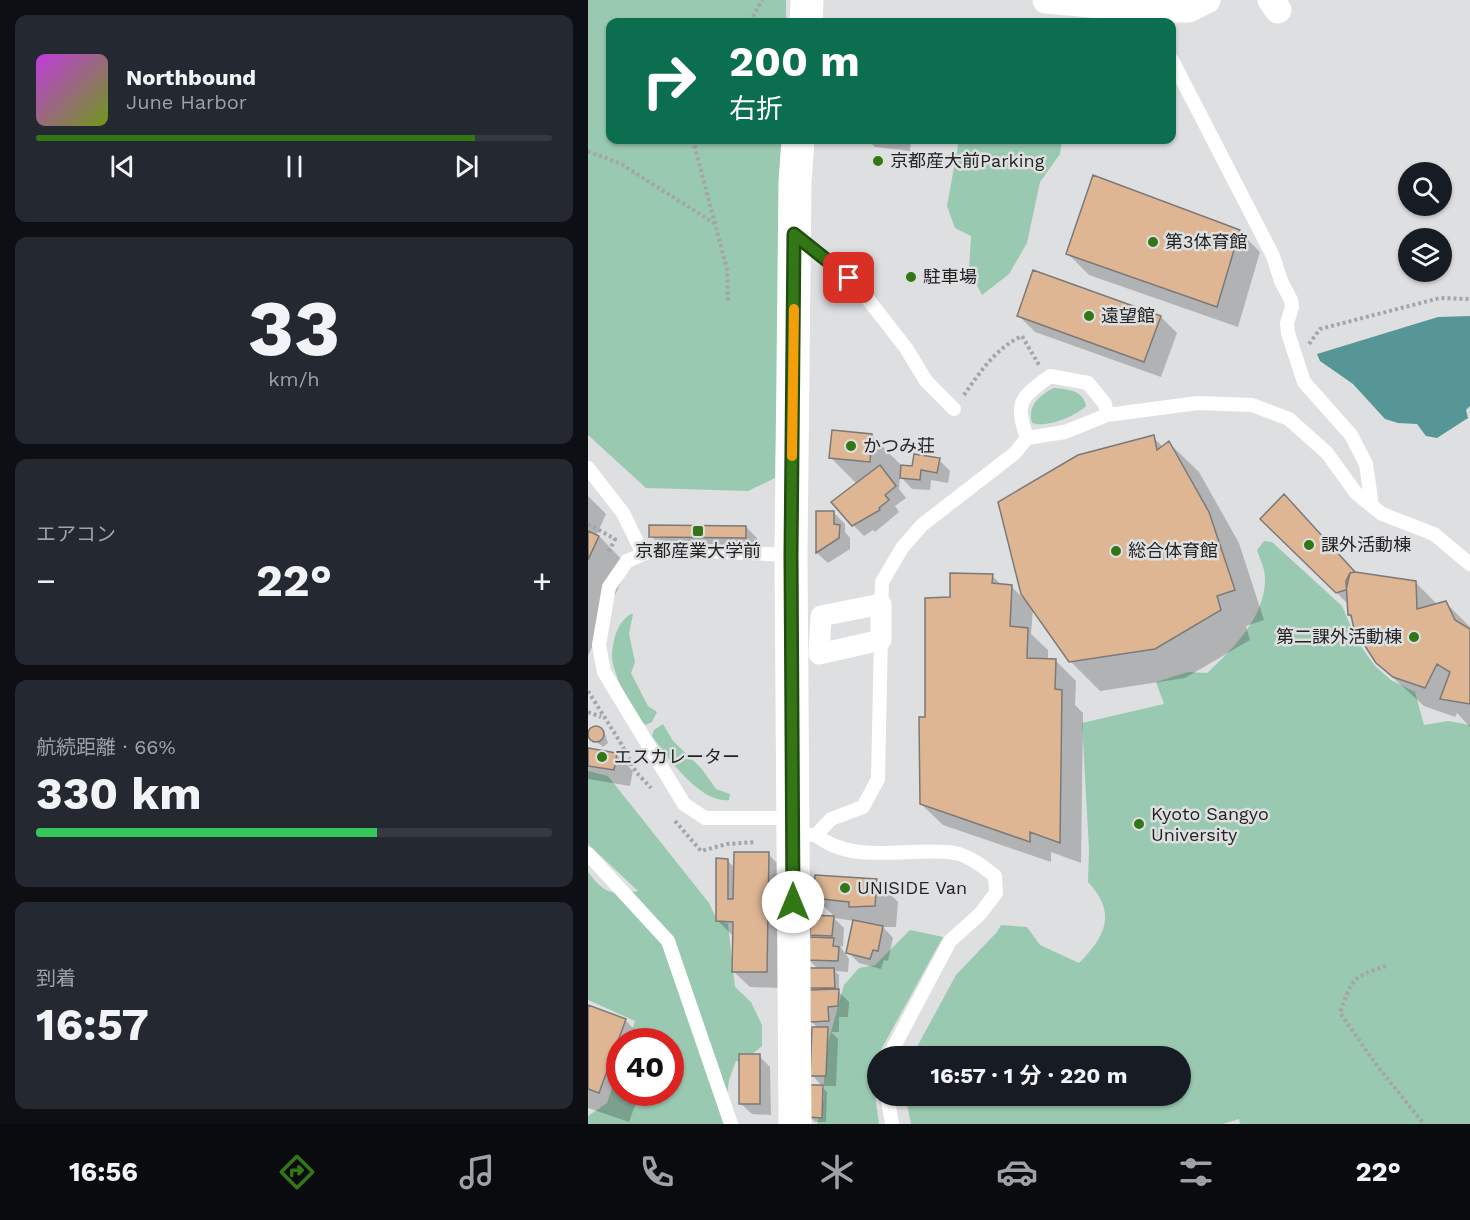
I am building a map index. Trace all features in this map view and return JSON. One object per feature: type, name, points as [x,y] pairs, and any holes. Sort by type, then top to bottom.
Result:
[{"type":"street","points":[[806,18],[807,0]]},
{"type":"street","points":[[1046,0],[1149,16],[1189,9],[1207,0]]},
{"type":"street","points":[[795,1124],[800,830],[791,555],[794,234],[798,144]]},
{"type":"street","points":[[881,604],[881,640],[819,654],[821,616],[881,604]]},
{"type":"lane","points":[[1176,68],[1273,256],[1281,281],[1291,300],[1292,307],[1287,323],[1288,333],[1304,382],[1352,435],[1366,464],[1372,506]]},
{"type":"lane","points":[[794,234],[861,289],[906,348],[930,387],[954,409]]},
{"type":"lane","points":[[1028,438],[1019,414],[1026,393],[1050,376],[1088,383],[1105,404],[1107,415]]},
{"type":"lane","points":[[881,604],[882,582],[902,548],[922,525],[1015,453],[1028,438],[1065,432],[1107,415],[1197,403],[1252,405],[1289,419],[1327,453],[1356,493],[1372,506],[1382,514],[1434,534],[1470,564]]},
{"type":"lane","points":[[588,468],[623,513],[643,554]]},
{"type":"lane","points":[[791,555],[655,549],[627,561],[609,586],[599,645],[604,672],[684,804],[705,818],[800,830],[829,846],[864,853],[956,853],[977,862],[995,876],[996,893],[980,914],[950,941],[894,1046]]},
{"type":"lane","points":[[800,830],[863,807],[878,779],[881,640]]},
{"type":"lane","points":[[588,854],[668,941],[731,1124]]},
{"type":"lane","points":[[889,1106],[892,1124]]},
{"type":"path","points":[[752,18],[762,0]]},
{"type":"path","points":[[694,144],[727,269],[728,303]]},
{"type":"path","points":[[588,151],[621,164],[715,223]]},
{"type":"path","points":[[1300,367],[1303,354],[1320,329],[1440,298],[1470,299]]},
{"type":"path","points":[[954,409],[987,363],[1005,345],[1022,336],[1031,351]]},
{"type":"path","points":[[588,524],[615,539],[606,558]]},
{"type":"path","points":[[588,712],[603,717]]},
{"type":"path","points":[[616,762],[632,764]]},
{"type":"path","points":[[1386,966],[1359,974],[1347,993],[1340,1013],[1378,1067],[1424,1124]]},
{"type":"green space","points":[[588,0],[786,0],[786,18],[606,18],[606,144],[783,144],[775,478],[748,491],[646,488],[588,435]]},
{"type":"green space","points":[[958,144],[1061,144],[1060,154],[1040,182],[1027,243],[1009,274],[982,295],[969,270],[971,236],[955,228],[947,206]]},
{"type":"green space","points":[[1054,388],[1078,394],[1085,401],[1086,406],[1060,421],[1045,424],[1032,423],[1033,406],[1044,394]]},
{"type":"green space","points":[[1264,541],[1272,542],[1342,606],[1357,641],[1375,666],[1391,680],[1415,692],[1424,725],[1448,721],[1470,725],[1470,1124],[1240,1124],[1239,1119],[1223,1124],[911,1124],[907,1106],[1191,1106],[1191,1046],[917,1046],[956,975],[1001,925],[1027,927],[1040,945],[1079,963],[1096,943],[1101,934],[1105,914],[1103,904],[1088,882],[1089,849],[1082,723],[1164,704],[1156,682],[1188,672],[1207,673],[1217,664],[1246,631],[1260,606],[1265,578],[1257,550]]},
{"type":"green space","points":[[633,614],[629,634],[635,662],[631,673],[648,706],[657,712],[652,722],[646,725],[629,703],[615,671],[612,655],[617,632],[622,622]]},
{"type":"green space","points":[[663,724],[673,741],[701,768],[716,789],[730,794],[729,800],[707,795],[676,767],[652,736],[654,730]]},
{"type":"green space","points":[[588,771],[608,776],[709,903],[716,918],[728,924],[735,987],[751,1002],[762,1025],[762,1046],[743,1062],[736,1061],[729,1080],[723,1124],[588,1124],[588,1116],[606,1104],[606,1106],[684,1106],[684,1028],[633,1028],[635,1021],[588,1000],[588,872],[599,885],[609,891],[621,893],[638,891],[588,844]]},
{"type":"green space","points":[[910,930],[943,937],[883,1046],[867,1046],[867,1106],[877,1106],[879,1124],[817,1124],[824,1099],[824,1057],[844,985],[859,968],[875,965]]},
{"type":"water","points":[[1470,316],[1470,406],[1466,410],[1468,418],[1437,438],[1426,436],[1417,424],[1398,423],[1385,419],[1353,384],[1320,361],[1317,354],[1438,317]]},
{"type":"building","name":"第3体育館","points":[[1093,175],[1240,230],[1217,307],[1066,254]]},
{"type":"building","name":"遠望館","points":[[1033,270],[1161,316],[1144,362],[1017,316]]},
{"type":"building","name":"かつみ荘","points":[[832,430],[872,434],[870,462],[829,458]]},
{"type":"building","name":"総合体育館","points":[[1154,435],[1157,450],[1169,441],[1209,512],[1235,590],[1217,596],[1221,610],[1155,649],[1069,662],[1021,594],[998,502],[1078,455]]},
{"type":"building","points":[[914,454],[940,458],[937,473],[921,470],[920,480],[900,478],[901,465],[912,466]]},
{"type":"building","points":[[880,465],[896,486],[885,495],[889,500],[879,508],[880,510],[852,526],[831,502]]},
{"type":"building","name":"課外活動棟","points":[[1284,494],[1355,572],[1350,573],[1346,590],[1336,593],[1260,519]]},
{"type":"building","points":[[816,511],[834,511],[834,524],[840,525],[839,538],[816,553]]},
{"type":"building","name":"京都産業大学前","points":[[649,525],[746,526],[746,538],[649,537]]},
{"type":"building","points":[[588,531],[599,536],[588,560]]},
{"type":"building","points":[[950,573],[993,574],[992,583],[1012,585],[1010,626],[1028,628],[1027,658],[1056,659],[1055,689],[1062,690],[1060,843],[1030,832],[1030,842],[920,804],[919,717],[925,717],[925,598],[950,597]]},
{"type":"building","name":"第二課外活動棟","points":[[1350,573],[1416,581],[1417,609],[1446,601],[1455,620],[1470,629],[1470,704],[1440,699],[1450,672],[1437,664],[1425,688],[1393,677],[1376,663],[1354,629],[1351,615],[1348,615],[1346,581]]},
{"type":"building","points":[[593,726],[599,726],[604,734],[602,740],[593,742],[588,737],[588,731]]},
{"type":"building","name":"エスカレーター","points":[[588,748],[617,753],[614,770],[588,766]]},
{"type":"building","points":[[734,852],[769,852],[767,972],[732,972],[733,922],[716,921],[716,858],[728,859],[728,899],[733,899]]},
{"type":"building","name":"UNISIDE Van","points":[[815,875],[877,879],[875,906],[849,907],[849,902],[813,898]]},
{"type":"building","points":[[811,915],[834,916],[832,936],[810,935]]},
{"type":"building","points":[[853,920],[883,926],[878,951],[873,950],[870,959],[846,953]]},
{"type":"building","points":[[809,937],[834,938],[833,946],[839,947],[838,961],[807,960]]},
{"type":"building","points":[[807,968],[834,968],[835,988],[807,988]]},
{"type":"building","points":[[839,989],[838,1006],[828,1007],[829,1021],[810,1022],[809,990]]},
{"type":"building","points":[[588,1005],[626,1019],[623,1028],[606,1028],[606,1074],[599,1093],[588,1089]]},
{"type":"building","points":[[812,1027],[828,1027],[826,1076],[810,1076]]},
{"type":"building","points":[[739,1054],[760,1054],[760,1104],[739,1104]]},
{"type":"building","points":[[810,1085],[823,1085],[822,1118],[809,1117]]},
{"type":"slow traffic","points":[[792,456],[794,309]]},
{"type":"place","name":"京都産大前Parking","points":[[878,161]]},
{"type":"place","name":"第3体育館","points":[[1153,242]]},
{"type":"place","name":"駐車場","points":[[911,277]]},
{"type":"place","name":"遠望館","points":[[1089,316]]},
{"type":"place","name":"かつみ荘","points":[[851,446]]},
{"type":"place","name":"京都産業大学前","points":[[698,531]]},
{"type":"place","name":"課外活動棟","points":[[1309,545]]},
{"type":"place","name":"総合体育館","points":[[1116,551]]},
{"type":"place","name":"第二課外活動棟","points":[[1414,637]]},
{"type":"place","name":"エスカレーター","points":[[602,757]]},
{"type":"place","name":"Kyoto Sangyo University","points":[[1139,824]]},
{"type":"place","name":"UNISIDE Van","points":[[845,888]]},
{"type":"route","points":[[793,902],[791,555],[794,234],[817,250],[849,278]]}]
